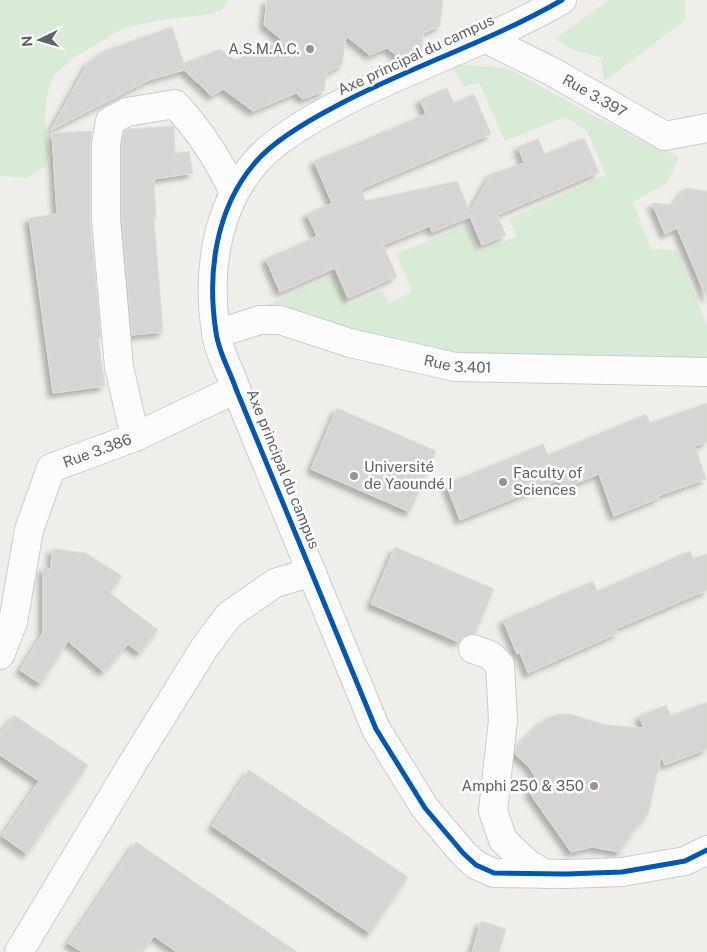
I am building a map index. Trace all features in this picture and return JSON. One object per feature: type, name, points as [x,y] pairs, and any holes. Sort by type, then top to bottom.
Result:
[{"type":"street","name":"Axe principal du campus","points":[[562,0],[484,38],[380,82],[304,122],[254,163],[234,193],[217,236],[214,275],[216,334],[236,389],[376,728],[425,808],[476,866],[494,873],[622,872],[685,861],[707,851]]},
{"type":"street","name":"Rue 3.397","points":[[484,38],[551,71],[665,136],[707,128]]},
{"type":"street","points":[[135,437],[118,367],[106,220],[106,144],[110,121],[127,112],[175,104],[190,120],[223,168],[234,193]]},
{"type":"street","name":"Rue 3.401","points":[[216,334],[260,320],[280,320],[350,343],[455,367],[707,372]]},
{"type":"street","name":"Rue 3.386","points":[[0,655],[13,622],[28,530],[51,468],[135,437],[236,389]]},
{"type":"street","points":[[19,952],[139,753],[228,615],[275,583],[312,572]]},
{"type":"street","points":[[473,649],[490,655],[500,665],[503,720],[493,811],[503,840],[527,863],[545,874]]},
{"type":"green space","points":[[0,0],[229,0],[221,10],[211,14],[154,21],[122,29],[73,58],[53,76],[46,99],[45,122],[49,155],[46,165],[28,178],[0,176]]},
{"type":"green space","points":[[609,0],[685,0],[685,20],[606,80],[604,79],[600,57],[575,51],[555,39]]},
{"type":"green space","points":[[451,64],[507,68],[592,115],[679,157],[667,183],[633,202],[651,249],[676,250],[707,325],[707,372],[455,367],[280,320],[265,306],[335,274],[348,305],[382,290],[389,303],[412,292],[396,254],[467,225],[478,253],[517,236],[509,219],[606,175],[587,131],[565,117],[505,141],[479,83],[463,86]]},
{"type":"building","points":[[267,0],[443,0],[440,26],[423,33],[422,49],[400,58],[387,48],[370,55],[346,36],[342,65],[326,73],[324,91],[303,99],[296,93],[253,111],[223,89],[212,96],[184,70],[149,80],[51,130],[88,63],[104,51],[172,27],[184,63],[220,49],[235,60],[282,40],[264,25]]},
{"type":"building","points":[[447,88],[454,103],[474,94],[491,134],[361,189],[365,201],[457,181],[470,211],[491,174],[524,163],[518,147],[538,139],[545,154],[584,138],[599,172],[497,215],[506,235],[482,245],[470,217],[432,232],[430,226],[383,245],[397,276],[348,298],[335,268],[280,292],[266,259],[317,236],[307,214],[332,203],[314,161],[426,114],[420,100]]},
{"type":"building","points":[[174,126],[175,153],[189,151],[193,173],[154,179],[156,218],[154,218],[163,332],[132,335],[122,219],[122,145],[124,131]]},
{"type":"building","points":[[92,131],[90,144],[90,221],[101,337],[98,338],[105,386],[53,393],[29,218],[57,214],[52,133]]},
{"type":"building","points":[[686,188],[707,191],[707,299],[677,228],[665,234],[652,203],[674,205]]},
{"type":"building","points":[[707,403],[707,442],[695,446],[706,479],[658,496],[659,498],[614,516],[599,474],[562,489],[559,480],[460,520],[446,484],[543,444],[548,455],[646,414],[650,423]]},
{"type":"building","points":[[337,408],[436,451],[410,512],[311,469]]},
{"type":"building","points":[[395,547],[494,589],[475,634],[463,637],[459,642],[371,604]]},
{"type":"building","points":[[52,549],[86,553],[122,576],[110,593],[158,630],[140,653],[128,644],[104,672],[68,641],[41,684],[20,670],[43,633],[43,567],[51,569]]},
{"type":"building","points":[[690,551],[693,559],[707,554],[707,590],[616,629],[618,633],[528,673],[520,653],[517,654],[503,620],[593,581],[597,591]]},
{"type":"building","name":"Amphi 250 & 350","points":[[707,702],[707,749],[665,765],[661,757],[648,814],[636,827],[620,852],[592,847],[571,852],[529,792],[537,780],[529,767],[515,754],[516,748],[544,720],[558,714],[571,714],[606,725],[644,728],[639,716],[666,705],[671,716]]},
{"type":"building","points":[[14,715],[88,765],[27,854],[2,836],[39,781],[0,755],[0,734]]},
{"type":"building","points":[[249,770],[408,877],[370,933],[212,826]]},
{"type":"building","points":[[136,842],[297,952],[177,952],[154,936],[142,952],[82,952],[68,943]]},
{"type":"building","points":[[481,921],[506,929],[499,952],[472,952]]},
{"type":"cycle path","points":[[562,0],[480,41],[367,90],[294,130],[262,155],[241,182],[222,222],[217,244],[213,288],[213,310],[217,339],[224,361],[376,729],[425,808],[463,853],[476,865],[494,873],[566,874],[622,872],[685,861],[707,850]]},
{"type":"place","name":"A.S.M.A.C.","points":[[310,49]]},
{"type":"place","name":"Université de Yaoundé I","points":[[354,476]]},
{"type":"place","name":"Faculty of Sciences","points":[[503,482]]},
{"type":"place","name":"Amphi 250 & 350","points":[[594,786]]}]
